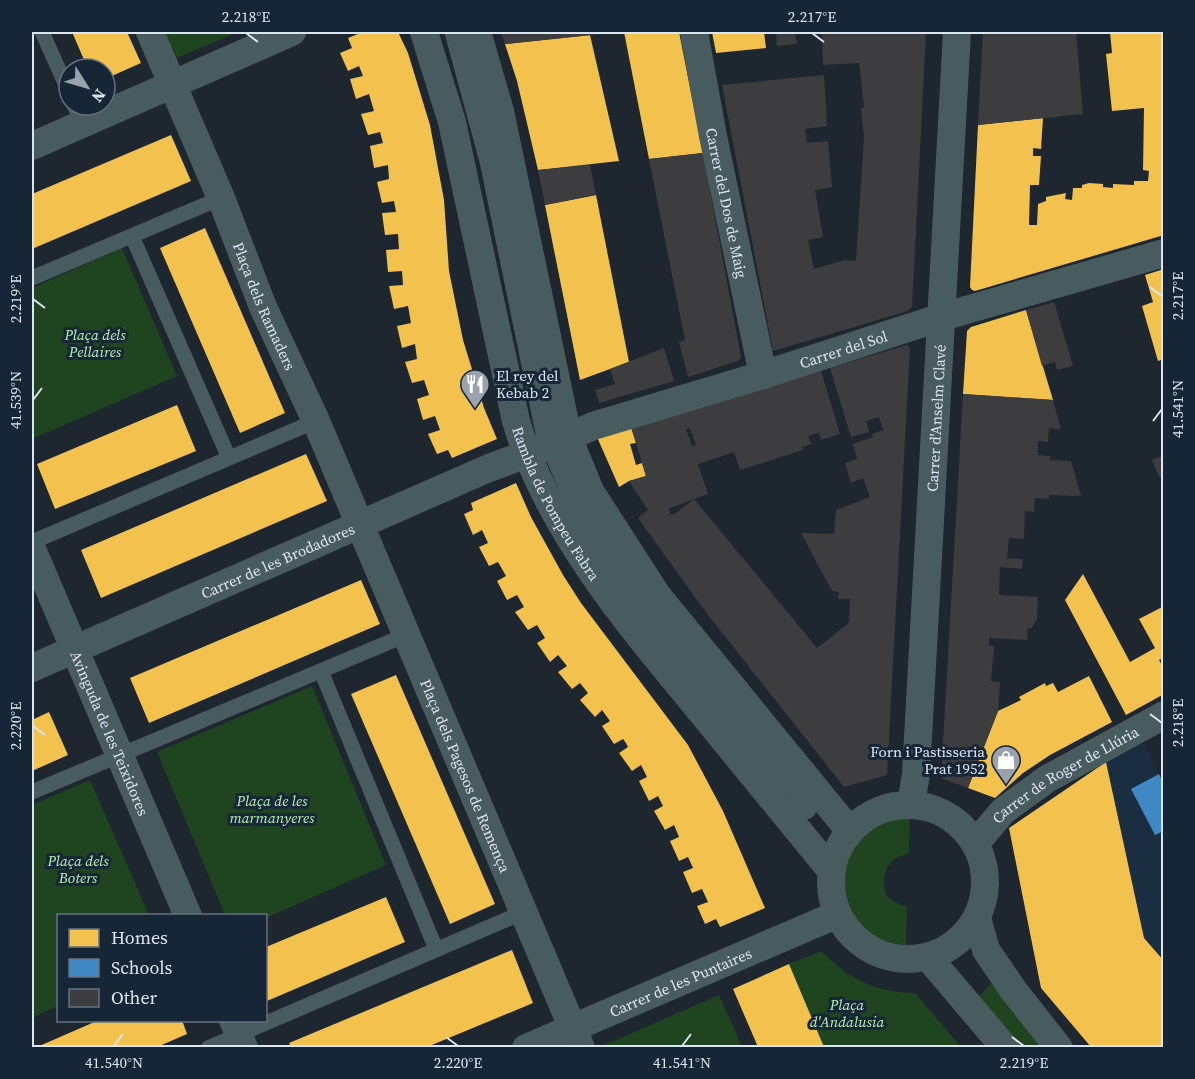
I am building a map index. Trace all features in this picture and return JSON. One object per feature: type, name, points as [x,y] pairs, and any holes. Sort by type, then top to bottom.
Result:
[{"type":"street","name":"Plaça dels Ramaders","points":[[150,32],[221,198],[263,307],[316,421],[360,525]]},
{"type":"street","points":[[117,102],[173,84],[292,32]]},
{"type":"street","name":"Rambla de Pompeu Fabra","points":[[424,32],[452,122],[513,410],[590,491],[657,595],[849,830]]},
{"type":"street","name":"Rambla de Pompeu Fabra","points":[[455,32],[490,161],[546,433],[559,520],[624,619],[829,868]]},
{"type":"street","name":"Rambla de Pompeu Fabra","points":[[477,32],[500,111],[548,446],[586,527],[670,644],[806,809]]},
{"type":"street","name":"Carrer del Dos de Maig","points":[[694,32],[763,375]]},
{"type":"street","name":"Carrer d'Anselm Clavé","points":[[911,804],[916,774],[957,32]]},
{"type":"street","points":[[32,146],[75,117]]},
{"type":"street","name":"Carrer del Sol","points":[[548,446],[592,426],[763,375],[942,317],[1164,253]]},
{"type":"street","name":"Carrer de les Brodadores","points":[[32,668],[489,468],[548,446]]},
{"type":"street","name":"Plaça dels Pagesos de Remença","points":[[360,525],[577,1037]]},
{"type":"street","name":"Avinguda de les Teixidores","points":[[32,549],[188,914]]},
{"type":"street","name":"Carrer de Roger de Llúria","points":[[976,843],[1003,811],[1047,779],[1164,715]]},
{"type":"street","points":[[911,804],[949,816],[976,843],[982,860],[986,886],[977,918],[959,941],[928,957],[897,959],[863,947],[836,915],[829,868],[849,830],[874,812],[911,804]]},
{"type":"street","name":"Carrer de les Puntaires","points":[[526,1047],[577,1037],[836,915]]},
{"type":"street","points":[[977,918],[986,950],[1014,991],[1059,1047]]},
{"type":"street","points":[[928,957],[1005,1047]]},
{"type":"lane","points":[[42,32],[57,65]]},
{"type":"lane","points":[[32,278],[221,198]]},
{"type":"lane","points":[[132,236],[229,458]]},
{"type":"lane","points":[[32,542],[316,421]]},
{"type":"lane","points":[[32,792],[406,635]]},
{"type":"lane","points":[[321,671],[436,950]]},
{"type":"lane","points":[[208,1047],[524,912]]},
{"type":"shaded area","points":[[1145,743],[1163,786],[1163,961],[1144,938],[1106,762]]},
{"type":"green space","points":[[165,32],[238,32],[177,58]]},
{"type":"green space","name":"Plaça dels Pellaires","points":[[122,248],[177,376],[32,439],[32,288]]},
{"type":"green space","name":"Plaça de les marmanyeres","points":[[312,686],[386,865],[267,918],[267,914],[225,914],[157,752]]},
{"type":"green space","name":"Plaça dels Boters","points":[[90,780],[149,914],[57,914],[57,1006],[32,1018],[32,805]]},
{"type":"green space","points":[[910,814],[909,853],[892,862],[886,870],[884,880],[886,894],[895,902],[907,907],[906,945],[877,938],[863,929],[854,918],[848,904],[844,890],[844,876],[851,848],[859,836],[879,821]]},
{"type":"green space","name":"Plaça d'Andalusia","points":[[821,951],[842,970],[875,987],[915,993],[961,1047],[824,1047],[789,964]]},
{"type":"green space","points":[[993,981],[1045,1047],[1015,1047],[977,999]]},
{"type":"green space","points":[[719,995],[742,1047],[602,1046]]},
{"type":"building: Homes","points":[[72,32],[127,32],[141,63],[117,74],[117,57],[83,57]]},
{"type":"building: Homes","points":[[363,32],[398,32],[408,53],[430,125],[444,200],[449,271],[463,340],[484,408],[497,439],[452,458],[448,450],[437,454],[428,434],[440,430],[435,416],[423,420],[417,399],[429,395],[424,380],[412,383],[405,362],[417,359],[415,344],[402,348],[397,326],[411,323],[408,306],[394,309],[389,286],[403,285],[402,271],[388,272],[386,250],[399,249],[398,234],[385,235],[382,213],[396,212],[394,201],[382,203],[377,182],[389,179],[388,165],[374,168],[370,146],[383,143],[380,132],[368,135],[361,114],[374,111],[369,94],[356,99],[350,79],[363,76],[359,66],[348,71],[340,53],[352,48],[348,38]]},
{"type":"building: Homes","points":[[624,32],[679,32],[703,153],[649,159]]},
{"type":"building: Homes","points":[[712,32],[764,32],[766,48],[716,53]]},
{"type":"building: Homes","points":[[1110,32],[1164,32],[1164,235],[972,290],[970,287],[978,125],[1043,118],[1041,149],[1033,148],[1033,156],[1041,156],[1039,185],[1030,185],[1029,225],[1037,225],[1038,204],[1046,201],[1046,197],[1066,193],[1065,199],[1072,200],[1073,188],[1082,188],[1082,185],[1089,183],[1103,184],[1103,187],[1113,188],[1113,184],[1134,185],[1134,181],[1148,181],[1149,171],[1143,170],[1144,108],[1112,111],[1106,54],[1112,53]]},
{"type":"building: Homes","points":[[590,35],[619,161],[538,170],[517,81],[505,44]]},
{"type":"building: Homes","points":[[171,135],[191,181],[32,249],[32,194]]},
{"type":"building: Homes","points":[[596,195],[629,362],[580,380],[545,205]]},
{"type":"building: Homes","points":[[205,228],[285,413],[240,433],[160,248]]},
{"type":"building: Homes","points":[[1164,269],[1164,359],[1158,361],[1142,306],[1153,302],[1145,275]]},
{"type":"building: Homes","points":[[1026,310],[1053,400],[963,394],[967,331],[971,327]]},
{"type":"building: Homes","points":[[177,405],[196,451],[55,509],[37,464]]},
{"type":"building: Homes","points":[[631,427],[636,443],[630,444],[636,465],[642,463],[646,476],[619,487],[597,437]]},
{"type":"building: Homes","points":[[306,454],[327,501],[101,598],[81,550]]},
{"type":"building: Homes","points":[[516,483],[531,517],[581,603],[688,745],[723,811],[765,908],[720,927],[716,919],[705,924],[697,906],[708,902],[702,889],[692,893],[683,872],[693,868],[688,857],[679,861],[670,841],[679,837],[674,825],[665,830],[654,811],[663,806],[658,796],[649,801],[639,781],[647,777],[641,765],[632,771],[619,753],[628,747],[626,743],[623,739],[614,744],[602,726],[610,721],[602,710],[595,717],[580,700],[588,693],[580,683],[572,689],[558,672],[567,666],[558,655],[550,662],[537,643],[545,638],[537,625],[528,630],[515,612],[524,607],[517,595],[507,600],[497,581],[506,576],[498,562],[489,566],[479,547],[488,543],[482,530],[473,535],[464,514],[473,510],[471,503]]},
{"type":"building: Homes","points":[[1083,574],[1130,662],[1155,648],[1139,619],[1164,606],[1164,663],[1161,659],[1159,660],[1164,669],[1164,694],[1126,715],[1065,600]]},
{"type":"building: Homes","points":[[361,580],[380,624],[149,723],[130,678]]},
{"type":"building: Homes","points":[[396,675],[495,904],[450,924],[351,694]]},
{"type":"building: Homes","points":[[1089,676],[1112,722],[1050,755],[1023,773],[995,798],[968,788],[998,711],[1021,700],[1019,697],[1045,683],[1046,686],[1053,683],[1058,692]]},
{"type":"building: Homes","points":[[49,712],[68,755],[32,771],[32,720]]},
{"type":"building: Homes","points":[[1106,762],[1144,938],[1164,961],[1164,1047],[1091,1047],[1041,988],[1009,828]]},
{"type":"building: Homes","points":[[386,897],[405,942],[267,1001],[267,947]]},
{"type":"building: Homes","points":[[512,950],[533,1003],[427,1047],[291,1047],[289,1043]]},
{"type":"building: Homes","points":[[789,964],[824,1047],[758,1047],[733,989]]},
{"type":"building: Homes","points":[[94,1022],[183,1022],[187,1034],[157,1047],[37,1047]]},
{"type":"building: Schools","points":[[1159,774],[1164,785],[1164,831],[1155,835],[1131,789]]},
{"type":"building: Other","points":[[501,32],[611,32],[611,33],[505,44]]},
{"type":"building: Other","points":[[776,32],[795,32],[797,44],[777,46]]},
{"type":"building: Other","points":[[822,32],[926,32],[912,307],[908,311],[773,351],[722,85],[824,75],[827,126],[805,129],[807,143],[828,141],[832,187],[815,190],[823,237],[808,240],[814,269],[845,260],[856,261],[864,137],[861,108],[864,107],[859,63],[823,65]]},
{"type":"building: Other","points":[[983,32],[1076,32],[1083,114],[978,125]]},
{"type":"building: Other","points":[[703,153],[741,357],[738,361],[688,377],[679,342],[685,340],[649,159]]},
{"type":"building: Other","points":[[590,165],[596,195],[545,205],[538,170]]},
{"type":"building: Other","points":[[1054,302],[1073,366],[1057,370],[1055,362],[1042,366],[1026,310]]},
{"type":"building: Other","points":[[907,345],[910,347],[887,775],[844,787],[705,611],[638,518],[648,510],[629,481],[646,476],[631,427],[821,371],[840,434],[821,440],[819,433],[808,436],[811,444],[802,447],[803,450],[740,470],[734,452],[698,464],[708,494],[694,499],[817,648],[849,623],[850,599],[838,599],[839,592],[832,591],[801,533],[834,534],[836,510],[870,497],[863,478],[851,483],[845,463],[857,459],[853,444],[873,437],[872,434],[883,430],[879,417],[866,421],[869,432],[851,437],[830,368]],"holes":[[[690,428],[696,445],[692,446],[686,429]],[[694,499],[676,513],[663,518],[671,514],[668,509]]]},
{"type":"building: Other","points":[[664,348],[674,381],[599,403],[595,390],[615,384],[610,369]]},
{"type":"building: Other","points":[[963,394],[1053,400],[1061,429],[1049,428],[1048,442],[1038,441],[1038,455],[1051,456],[1050,460],[1071,461],[1081,496],[1049,495],[1049,499],[1035,498],[1034,512],[1025,511],[1024,539],[1009,538],[1007,558],[1023,559],[1022,569],[1000,567],[999,595],[1038,597],[1037,619],[1031,629],[1028,628],[1027,640],[989,638],[989,646],[994,646],[991,681],[1000,682],[998,711],[968,788],[941,778]]},
{"type":"building: Other","points":[[1164,455],[1164,475],[1159,477],[1152,460]]},
{"type":"place","name":"El rey del Kebab 2","points":[[475,410]]},
{"type":"place","name":"Forn i Pastisseria Prat 1952","points":[[1006,786]]}]
